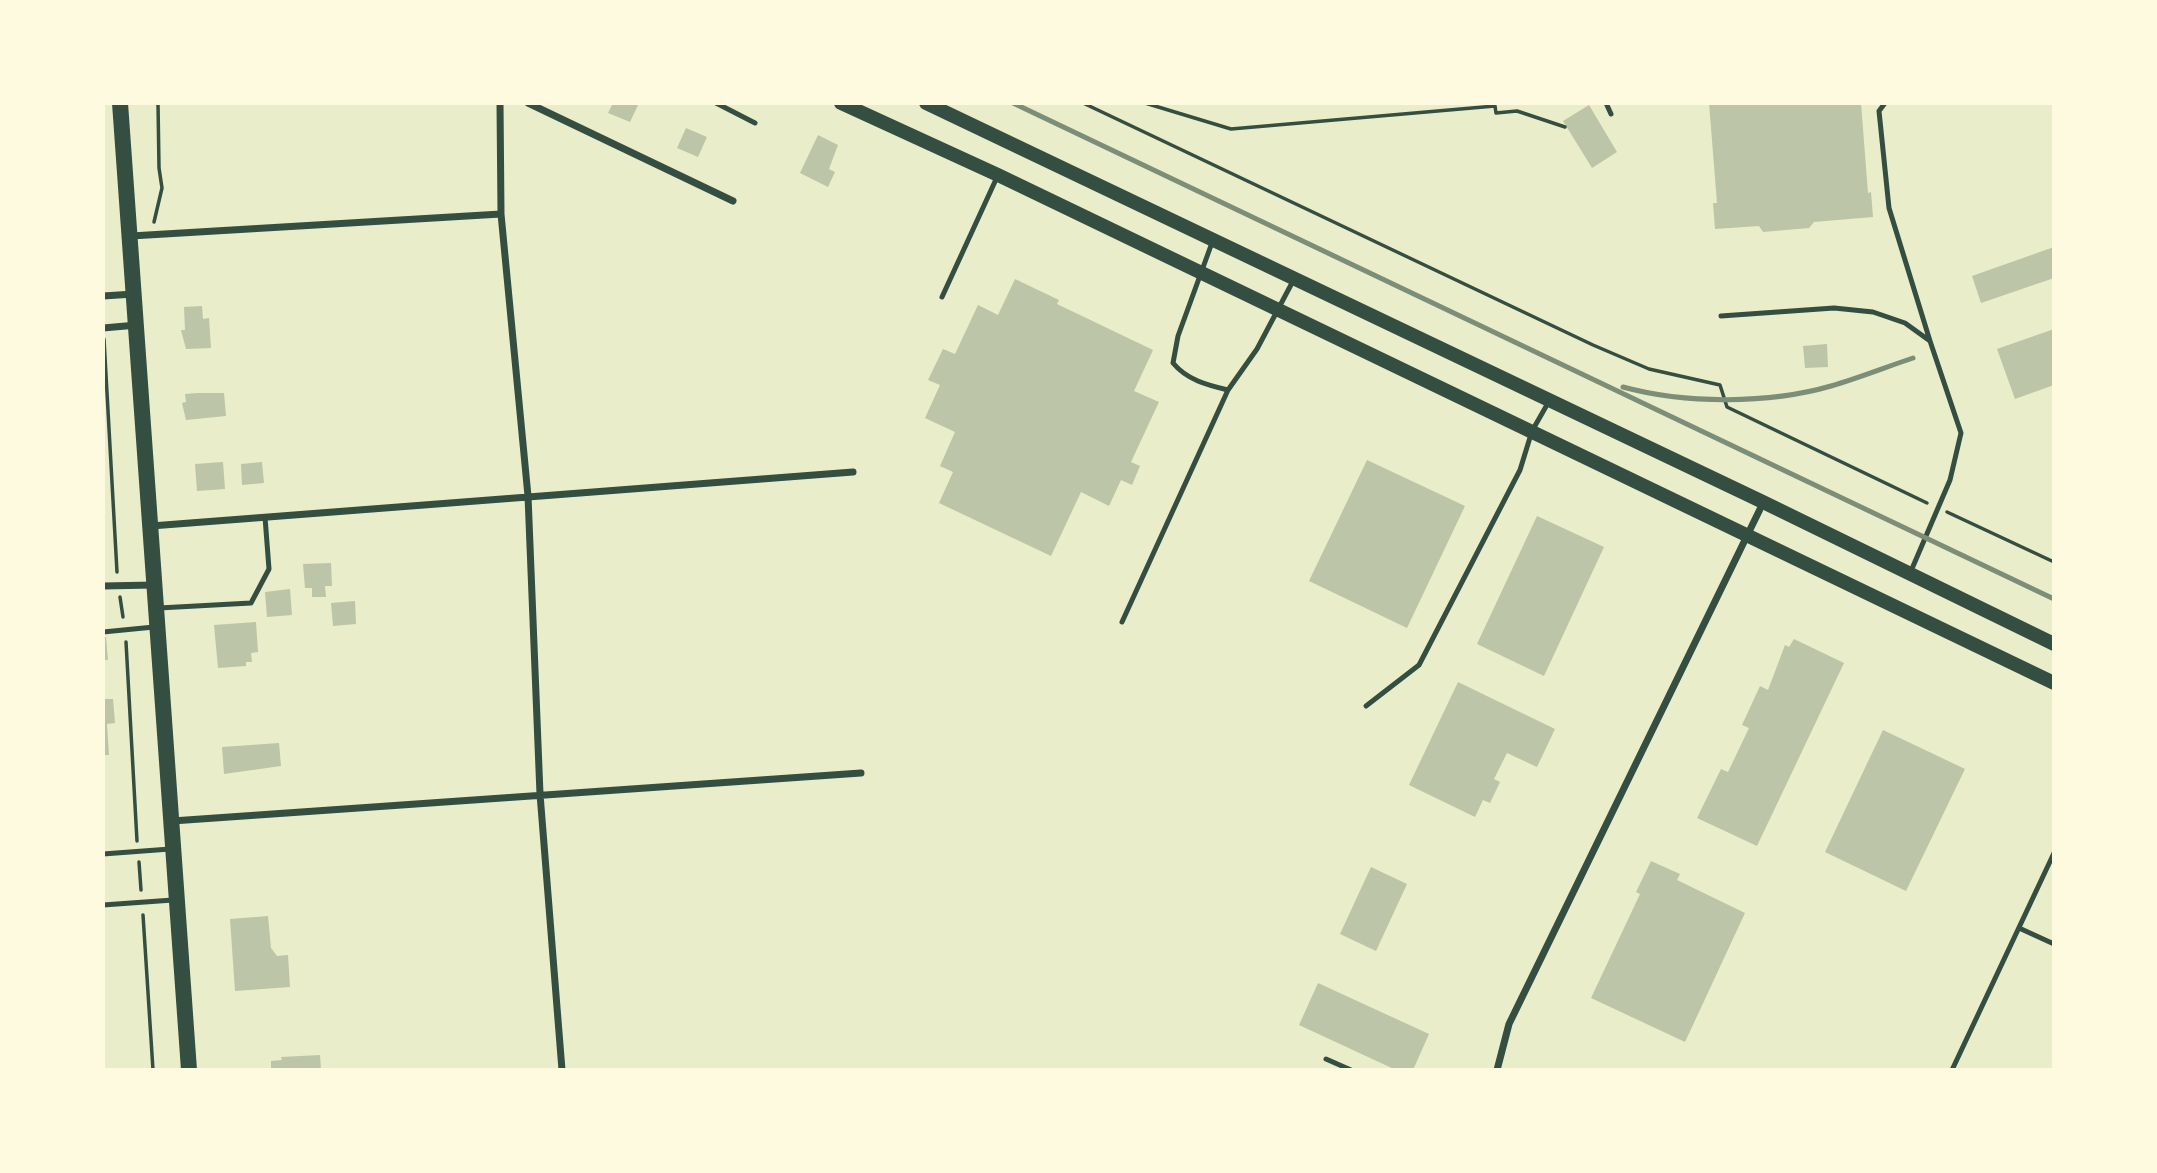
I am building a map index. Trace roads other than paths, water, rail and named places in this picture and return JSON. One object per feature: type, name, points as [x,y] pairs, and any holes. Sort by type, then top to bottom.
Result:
[{"type":"main road","points":[[120,103],[189,1070]]},
{"type":"main road","points":[[841,103],[998,175],[2054,683]]},
{"type":"main road","points":[[926,103],[1763,502],[2054,644]]},
{"type":"street","points":[[500,103],[501,214],[528,496],[540,794],[562,1070]]},
{"type":"street","points":[[527,103],[733,201]]},
{"type":"street","points":[[131,236],[501,214]]},
{"type":"street","points":[[103,296],[134,294]]},
{"type":"street","points":[[103,330],[136,325]]},
{"type":"street","points":[[150,526],[853,472]]},
{"type":"street","points":[[1497,1070],[1509,1024],[1763,502]]},
{"type":"street","points":[[103,586],[154,584]]},
{"type":"street","points":[[172,821],[861,772]]},
{"type":"lane","points":[[716,103],[755,123]]},
{"type":"lane","points":[[1606,103],[1611,114]]},
{"type":"lane","points":[[1885,103],[1879,111],[1889,208],[1961,432],[1951,480],[1910,574]]},
{"type":"lane","points":[[942,298],[998,175]]},
{"type":"lane","points":[[1213,240],[1178,335],[1173,363],[1181,372],[1205,385],[1227,390]]},
{"type":"lane","points":[[1122,622],[1227,390],[1257,349],[1294,278]]},
{"type":"lane","points":[[1721,316],[1834,308],[1873,312],[1905,323],[1930,341]]},
{"type":"lane","points":[[1366,706],[1419,665],[1520,470],[1532,431],[1549,400]]},
{"type":"lane","points":[[156,608],[251,603],[269,569],[265,517]]},
{"type":"lane","points":[[103,632],[157,626]]},
{"type":"lane","points":[[103,854],[173,848]]},
{"type":"lane","points":[[1952,1070],[2054,853]]},
{"type":"lane","points":[[103,905],[177,900]]},
{"type":"lane","points":[[2020,928],[2054,944]]},
{"type":"lane","points":[[1325,1059],[1351,1070]]},
{"type":"railway","points":[[1013,103],[2054,599]]},
{"type":"railway","points":[[1623,387],[1673,397],[1754,399],[1831,386],[1913,358]]}]
